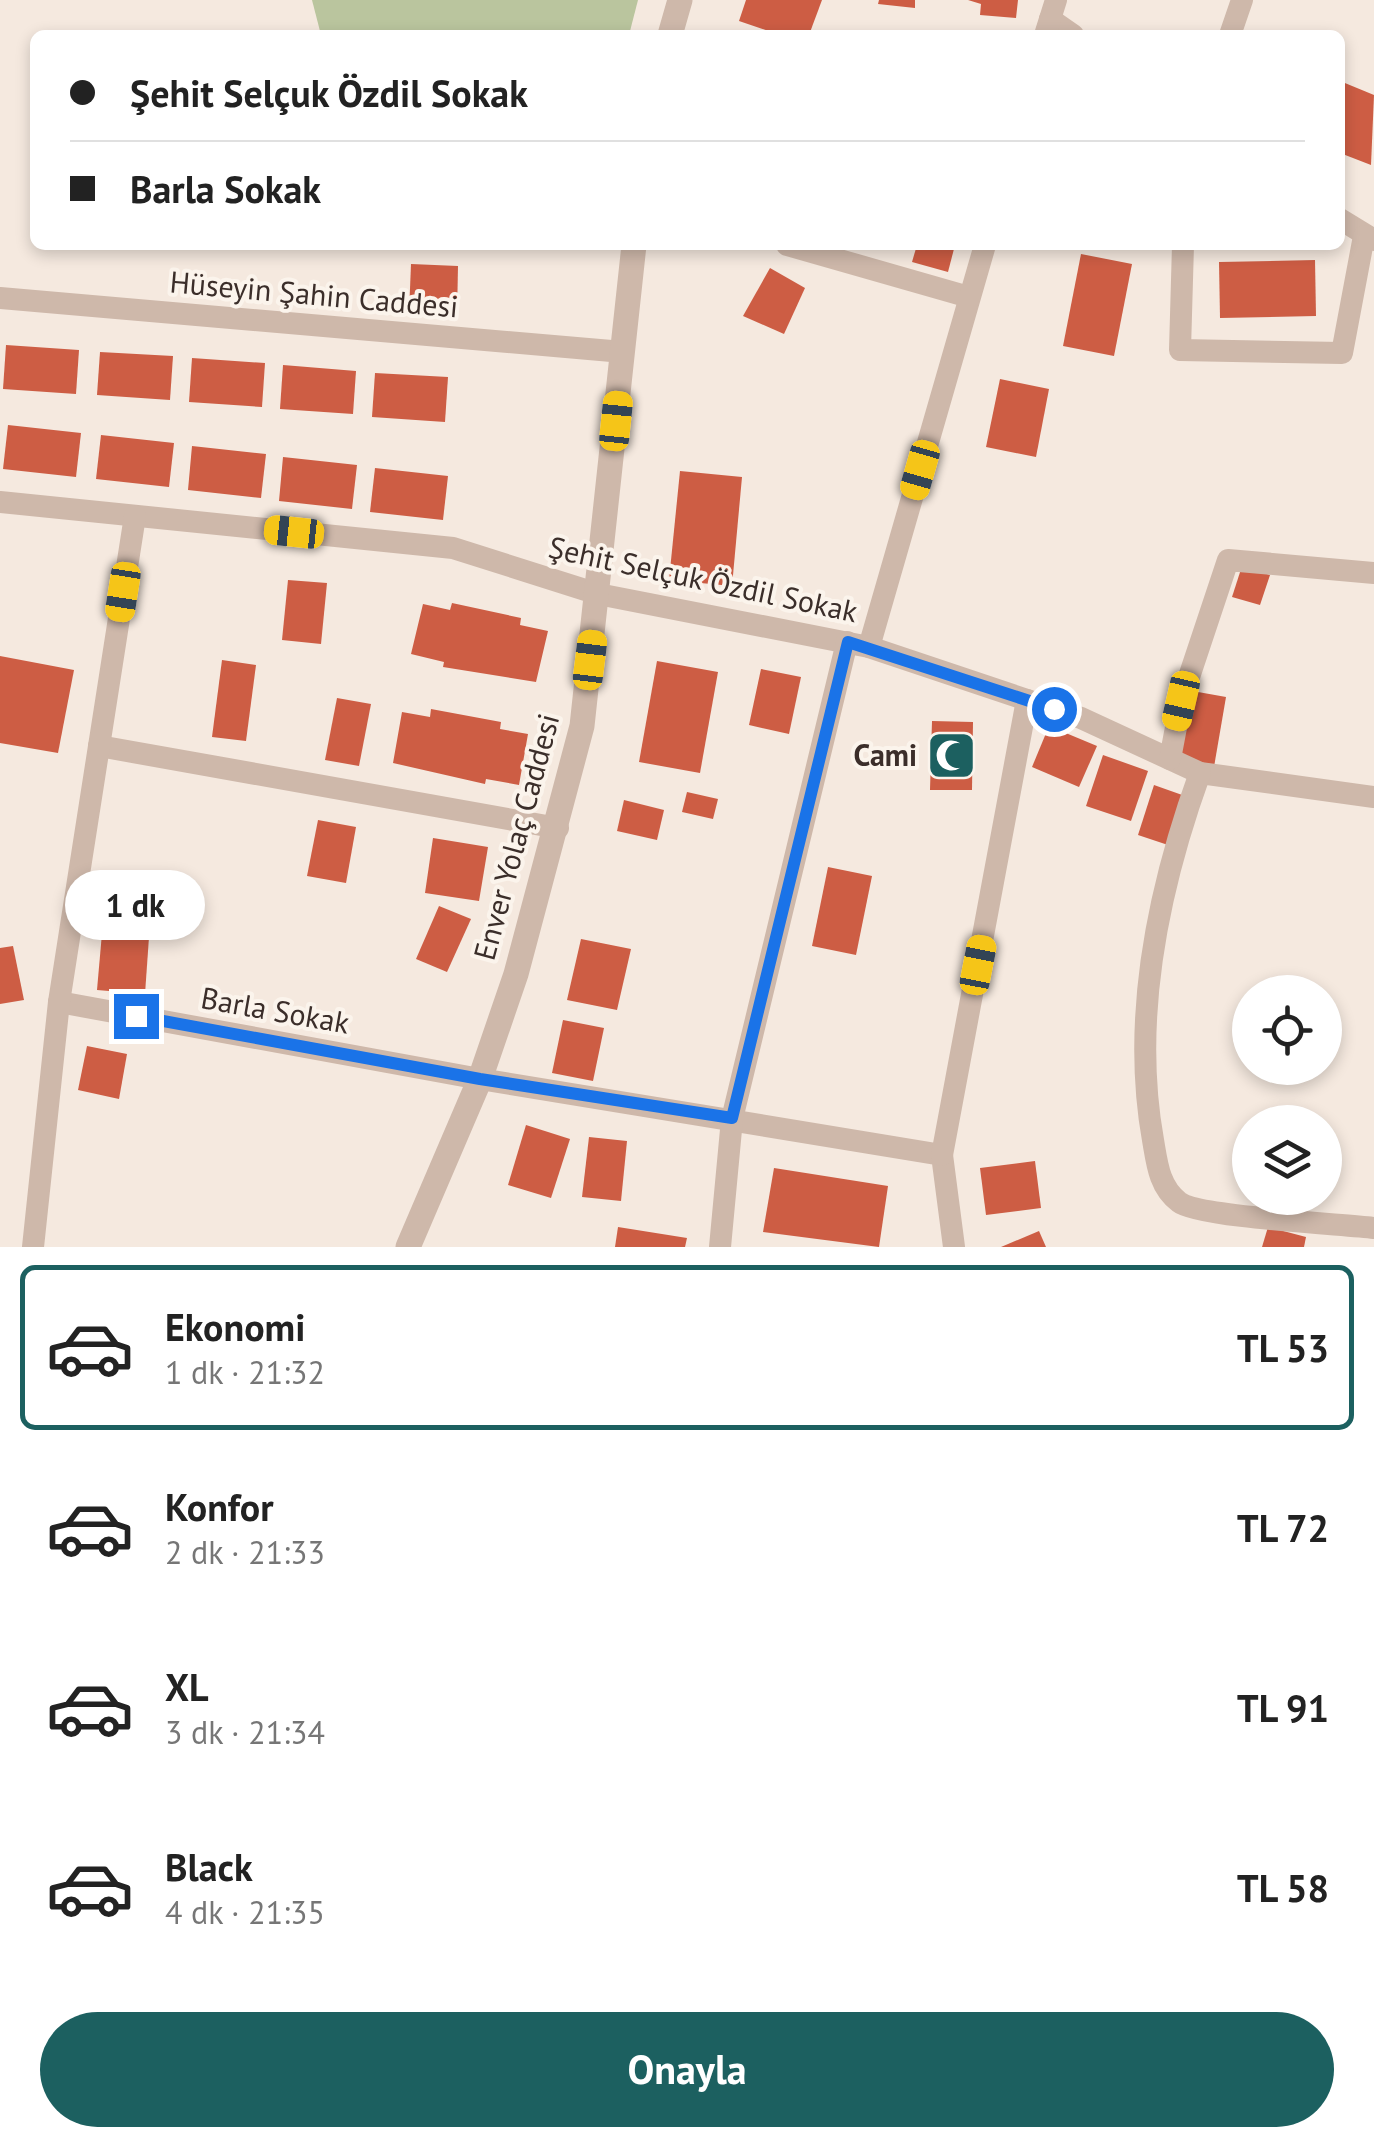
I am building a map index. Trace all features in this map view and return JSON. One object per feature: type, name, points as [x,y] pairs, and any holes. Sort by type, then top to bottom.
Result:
[{"type":"street","points":[[671,30],[680,0]]},
{"type":"street","points":[[1232,30],[1242,0]]},
{"type":"street","points":[[1184,250],[1180,350],[1342,352],[1369,238],[1345,222]]},
{"type":"street","name":"Enver Yolaç Caddesi","points":[[408,1247],[480,1079],[558,828],[582,726],[633,250]]},
{"type":"street","points":[[805,250],[970,297]]},
{"type":"street","points":[[720,1247],[732,1118],[858,644],[983,250]]},
{"type":"street","name":"Hüseyin Şahin Caddesi","points":[[0,298],[623,352]]},
{"type":"street","name":"Şehit Selçuk Özdil Sokak","points":[[0,502],[453,548],[598,594],[858,644],[1081,718],[1200,772],[1374,797]]},
{"type":"street","points":[[33,1247],[60,1002],[135,516]]},
{"type":"street","points":[[1170,759],[1185,687],[1212,617],[1228,560],[1374,573]]},
{"type":"street","points":[[954,1247],[942,1155],[1028,700]]},
{"type":"street","points":[[99,746],[558,828]]},
{"type":"street","points":[[1200,772],[1170,862],[1152,955],[1147,1090],[1160,1176],[1179,1202],[1205,1214],[1234,1212],[1374,1228]]},
{"type":"street","name":"Barla Sokak","points":[[60,1002],[480,1079],[942,1155]]},
{"type":"green space","points":[[312,0],[638,0],[630,30],[320,30]]},
{"type":"building","points":[[746,0],[822,0],[811,30],[765,30],[739,21]]},
{"type":"building","points":[[879,0],[915,0],[915,8],[878,4]]},
{"type":"building","points":[[968,0],[1018,0],[1016,18],[980,15],[981,4]]},
{"type":"building","points":[[1345,83],[1374,95],[1371,165],[1345,155]]},
{"type":"building","points":[[916,250],[954,250],[948,272],[912,262]]},
{"type":"building","points":[[1081,254],[1132,264],[1114,356],[1063,346]]},
{"type":"building","points":[[1315,260],[1316,316],[1220,318],[1219,262]]},
{"type":"building","points":[[411,264],[458,266],[457,316],[409,314]]},
{"type":"building","points":[[770,268],[805,288],[784,334],[743,316]]},
{"type":"building","points":[[6,345],[79,350],[76,394],[3,389]]},
{"type":"building","points":[[100,352],[173,356],[170,400],[97,395]]},
{"type":"building","points":[[192,358],[265,363],[262,407],[189,402]]},
{"type":"building","points":[[283,365],[356,371],[353,414],[280,409]]},
{"type":"building","points":[[375,373],[448,377],[445,422],[372,417]]},
{"type":"building","points":[[1000,379],[1049,389],[1036,457],[986,447]]},
{"type":"building","points":[[8,425],[81,433],[76,477],[3,469]]},
{"type":"building","points":[[101,435],[174,443],[169,487],[96,479]]},
{"type":"building","points":[[192,446],[266,454],[261,498],[188,490]]},
{"type":"building","points":[[283,457],[357,465],[352,509],[279,501]]},
{"type":"building","points":[[375,468],[448,476],[443,520],[370,512]]},
{"type":"building","points":[[680,471],[742,477],[732,586],[669,580]]},
{"type":"building","points":[[1242,566],[1270,575],[1260,605],[1232,597]]},
{"type":"building","points":[[288,580],[327,583],[321,644],[282,640]]},
{"type":"building","points":[[452,603],[521,618],[520,625],[548,631],[536,682],[443,667],[444,662],[411,654],[423,604],[450,610]]},
{"type":"building","points":[[0,656],[74,670],[58,753],[0,743]]},
{"type":"building","points":[[222,660],[256,665],[246,741],[212,737]]},
{"type":"building","points":[[657,661],[718,672],[700,773],[639,762]]},
{"type":"building","points":[[761,669],[801,677],[789,734],[749,725]]},
{"type":"building","points":[[1187,690],[1226,697],[1214,767],[1176,760]]},
{"type":"building","points":[[337,698],[371,704],[359,766],[325,760]]},
{"type":"building","points":[[431,709],[501,722],[500,729],[528,734],[519,785],[486,779],[485,784],[393,763],[402,712],[430,717]]},
{"type":"building","name":"Cami","points":[[932,721],[973,722],[972,790],[930,790]]},
{"type":"building","points":[[1049,726],[1097,746],[1079,787],[1032,767]]},
{"type":"building","points":[[1103,755],[1148,771],[1131,821],[1086,806]]},
{"type":"building","points":[[1154,785],[1185,796],[1168,845],[1138,835]]},
{"type":"building","points":[[687,792],[718,799],[713,819],[682,812]]},
{"type":"building","points":[[624,800],[664,810],[657,840],[617,831]]},
{"type":"building","points":[[318,820],[356,827],[346,883],[307,876]]},
{"type":"building","points":[[433,838],[488,847],[479,901],[425,893]]},
{"type":"building","points":[[828,867],[872,876],[856,955],[812,946]]},
{"type":"building","points":[[439,906],[471,919],[447,972],[416,959]]},
{"type":"building","points":[[102,933],[149,937],[145,994],[97,990]]},
{"type":"building","points":[[581,939],[631,949],[617,1010],[567,1000]]},
{"type":"building","points":[[13,946],[24,1000],[0,1004],[0,948]]},
{"type":"building","points":[[563,1020],[604,1028],[593,1081],[552,1073]]},
{"type":"building","points":[[87,1046],[127,1054],[119,1099],[78,1090]]},
{"type":"building","points":[[526,1125],[570,1139],[551,1198],[508,1185]]},
{"type":"building","points":[[589,1137],[627,1141],[621,1201],[582,1197]]},
{"type":"building","points":[[1035,1161],[1041,1208],[986,1215],[980,1168]]},
{"type":"building","points":[[774,1168],[888,1186],[879,1247],[763,1232]]},
{"type":"building","points":[[618,1227],[687,1238],[685,1247],[615,1247]]},
{"type":"building","points":[[1268,1227],[1306,1237],[1304,1247],[1262,1247]]},
{"type":"building","points":[[1039,1231],[1046,1247],[1001,1247]]},
{"type":"place","name":"Cami","points":[[952,756]]},
{"type":"route","points":[[136,1016],[480,1079],[732,1118],[848,642],[1054,709]]}]
